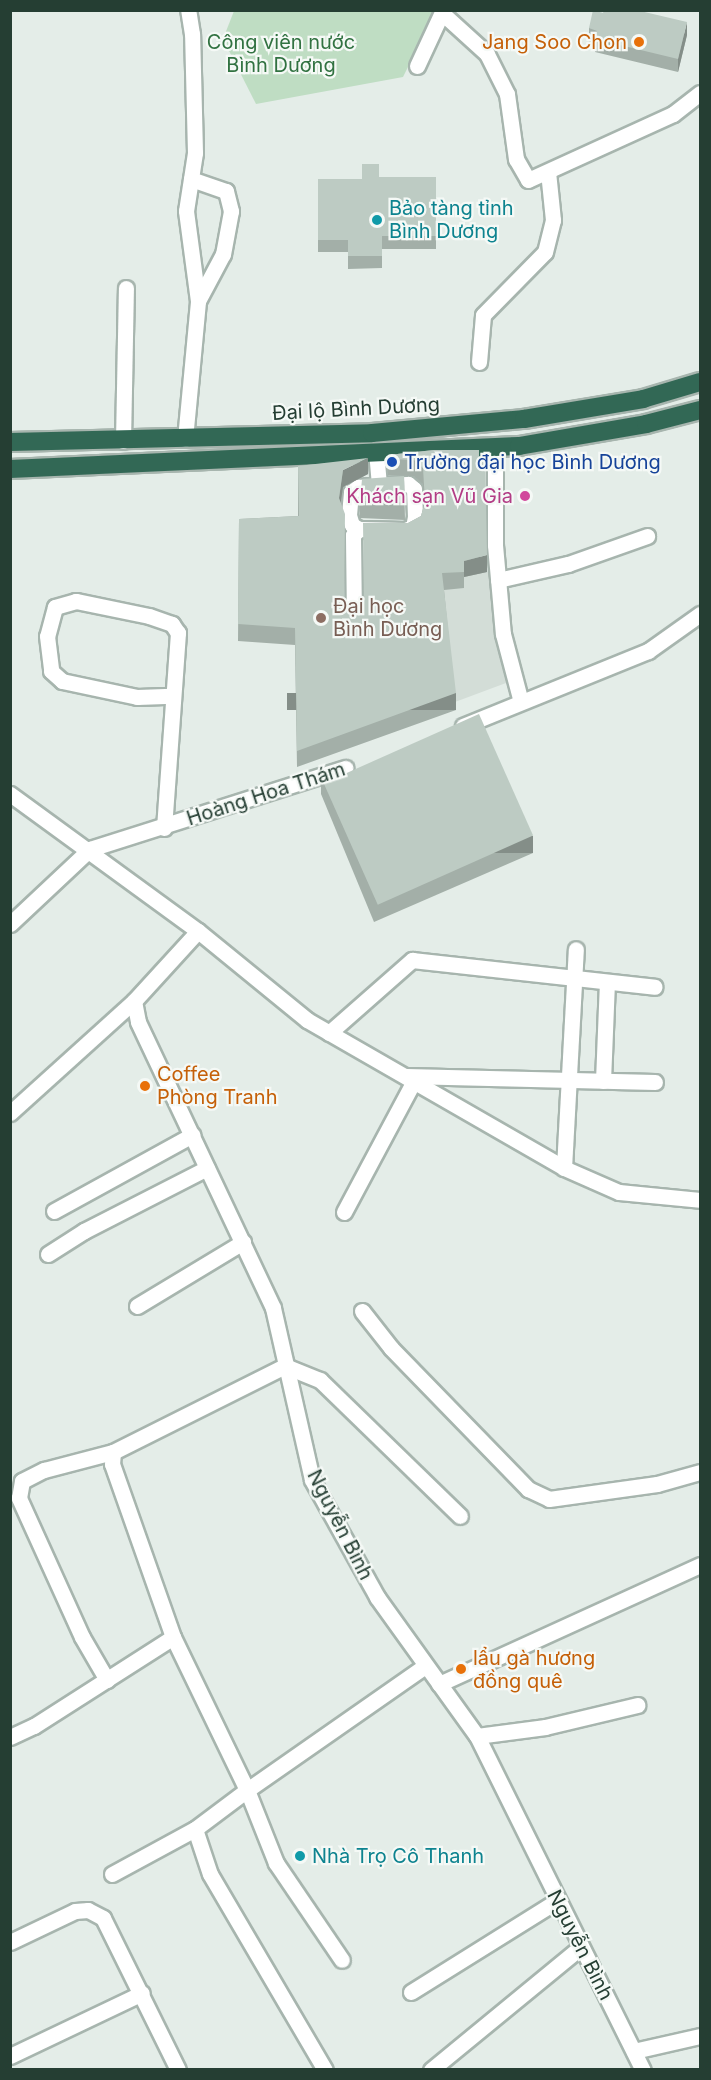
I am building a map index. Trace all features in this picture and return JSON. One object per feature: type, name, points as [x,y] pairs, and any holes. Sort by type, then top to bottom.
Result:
[{"type":"highway","name":"Đại lộ Bình Dương","points":[[10,442],[123,441],[372,433],[524,419],[643,399],[700,382]]},
{"type":"highway","points":[[10,469],[495,447],[646,424],[700,410]]},
{"type":"street","points":[[185,439],[198,301],[186,211],[195,153],[192,34],[188,10]]},
{"type":"street","points":[[417,66],[443,12],[487,54],[507,94],[516,159],[528,180],[672,114],[700,93]]},
{"type":"street","points":[[480,362],[483,315],[545,252],[553,220],[548,172]]},
{"type":"street","points":[[191,179],[226,191],[231,211],[223,254],[198,301]]},
{"type":"street","points":[[123,441],[126,288]]},
{"type":"street","points":[[495,447],[498,580],[503,634],[521,702]]},
{"type":"street","points":[[376,453],[380,484]]},
{"type":"street","points":[[380,484],[408,484],[414,489],[413,527],[359,529],[352,525],[349,515],[351,492],[358,487],[380,484]]},
{"type":"street","points":[[354,620],[353,535],[359,529]]},
{"type":"street","points":[[498,580],[568,564],[646,536]]},
{"type":"street","points":[[164,828],[178,633],[172,624],[76,601],[56,606],[46,636],[51,671],[62,681],[137,697],[172,696]]},
{"type":"street","points":[[443,735],[648,651],[700,614]]},
{"type":"street","name":"Hoàng Hoa Thám","points":[[90,849],[164,828],[365,761]]},
{"type":"street","points":[[10,794],[90,849],[198,931],[285,1002],[329,1033],[564,1168],[619,1192],[700,1200]]},
{"type":"street","points":[[10,924],[90,849]]},
{"type":"street","points":[[10,1113],[134,1001],[198,931]]},
{"type":"street","points":[[564,1168],[576,949]]},
{"type":"street","points":[[329,1033],[412,960],[655,987]]},
{"type":"street","points":[[603,1081],[607,982]]},
{"type":"street","name":"Nguyễn Bình","points":[[134,1001],[138,1022],[273,1308],[312,1480],[376,1597],[477,1736],[643,2070]]},
{"type":"street","points":[[409,1078],[655,1082]]},
{"type":"street","points":[[344,1212],[409,1078]]},
{"type":"street","points":[[54,1211],[192,1135]]},
{"type":"street","points":[[48,1254],[84,1231],[207,1168]]},
{"type":"street","points":[[137,1306],[243,1242]]},
{"type":"street","points":[[362,1311],[391,1348],[528,1489],[549,1498],[657,1484],[700,1472]]},
{"type":"street","points":[[107,1680],[82,1636],[19,1498],[22,1480],[44,1470],[113,1452],[285,1366],[320,1380],[460,1515]]},
{"type":"street","points":[[113,1452],[112,1464],[174,1637],[247,1790],[276,1863],[342,1960]]},
{"type":"street","points":[[439,1683],[700,1565]]},
{"type":"street","points":[[10,1737],[107,1680],[174,1637]]},
{"type":"street","points":[[112,1874],[195,1829],[424,1666]]},
{"type":"street","points":[[477,1736],[545,1727],[637,1706]]},
{"type":"street","points":[[195,1829],[210,1874],[325,2070]]},
{"type":"street","points":[[411,1992],[558,1900]]},
{"type":"street","points":[[10,1942],[58,1918],[88,1910],[104,1918],[178,2070]]},
{"type":"street","points":[[431,2070],[581,1947]]},
{"type":"street","points":[[10,2056],[142,1994]]},
{"type":"street","points":[[634,2050],[700,2036]]},
{"type":"shaded area","points":[[488,463],[511,681],[455,702],[439,555],[434,466]]},
{"type":"green space","name":"Công viên nước Bình Dương","points":[[234,11],[436,11],[403,77],[256,104],[223,39]]},
{"type":"building","name":"Jang Soo Chon","points":[[593,10],[603,13],[604,10],[636,10],[687,22],[678,59],[595,39],[597,31],[589,28]]},
{"type":"building","name":"Bảo tàng tỉnh Bình Dương","points":[[362,164],[379,164],[379,177],[436,177],[436,236],[382,236],[382,256],[348,256],[348,240],[318,240],[318,179],[362,179]]},
{"type":"building","points":[[434,450],[479,450],[479,457],[485,457],[487,555],[464,561],[464,572],[442,573],[456,693],[297,751],[295,628],[238,624],[239,519],[299,516],[298,466],[368,458],[343,470],[339,498],[345,514],[344,603],[349,611],[358,611],[364,602],[363,523],[408,523],[421,516],[425,502],[423,468],[414,460],[388,459],[388,455]]},
{"type":"building","points":[[404,476],[405,502],[360,501],[362,479]]},
{"type":"building","points":[[479,714],[533,836],[378,905],[324,783]]},
{"type":"place","name":"Jang Soo Chon","points":[[639,42]]},
{"type":"place","name":"Bảo tàng tỉnh Bình Dương","points":[[377,220]]},
{"type":"place","name":"Trường đại học Bình Dương","points":[[392,462]]},
{"type":"place","name":"Khách sạn Vũ Gia","points":[[525,496]]},
{"type":"place","name":"Đại học Bình Dương","points":[[321,618]]},
{"type":"place","name":"Coffee Phòng Tranh","points":[[145,1086]]},
{"type":"place","name":"lẩu gà hương đồng quê","points":[[461,1669]]},
{"type":"place","name":"Nhà Trọ Cô Thanh","points":[[300,1856]]}]
